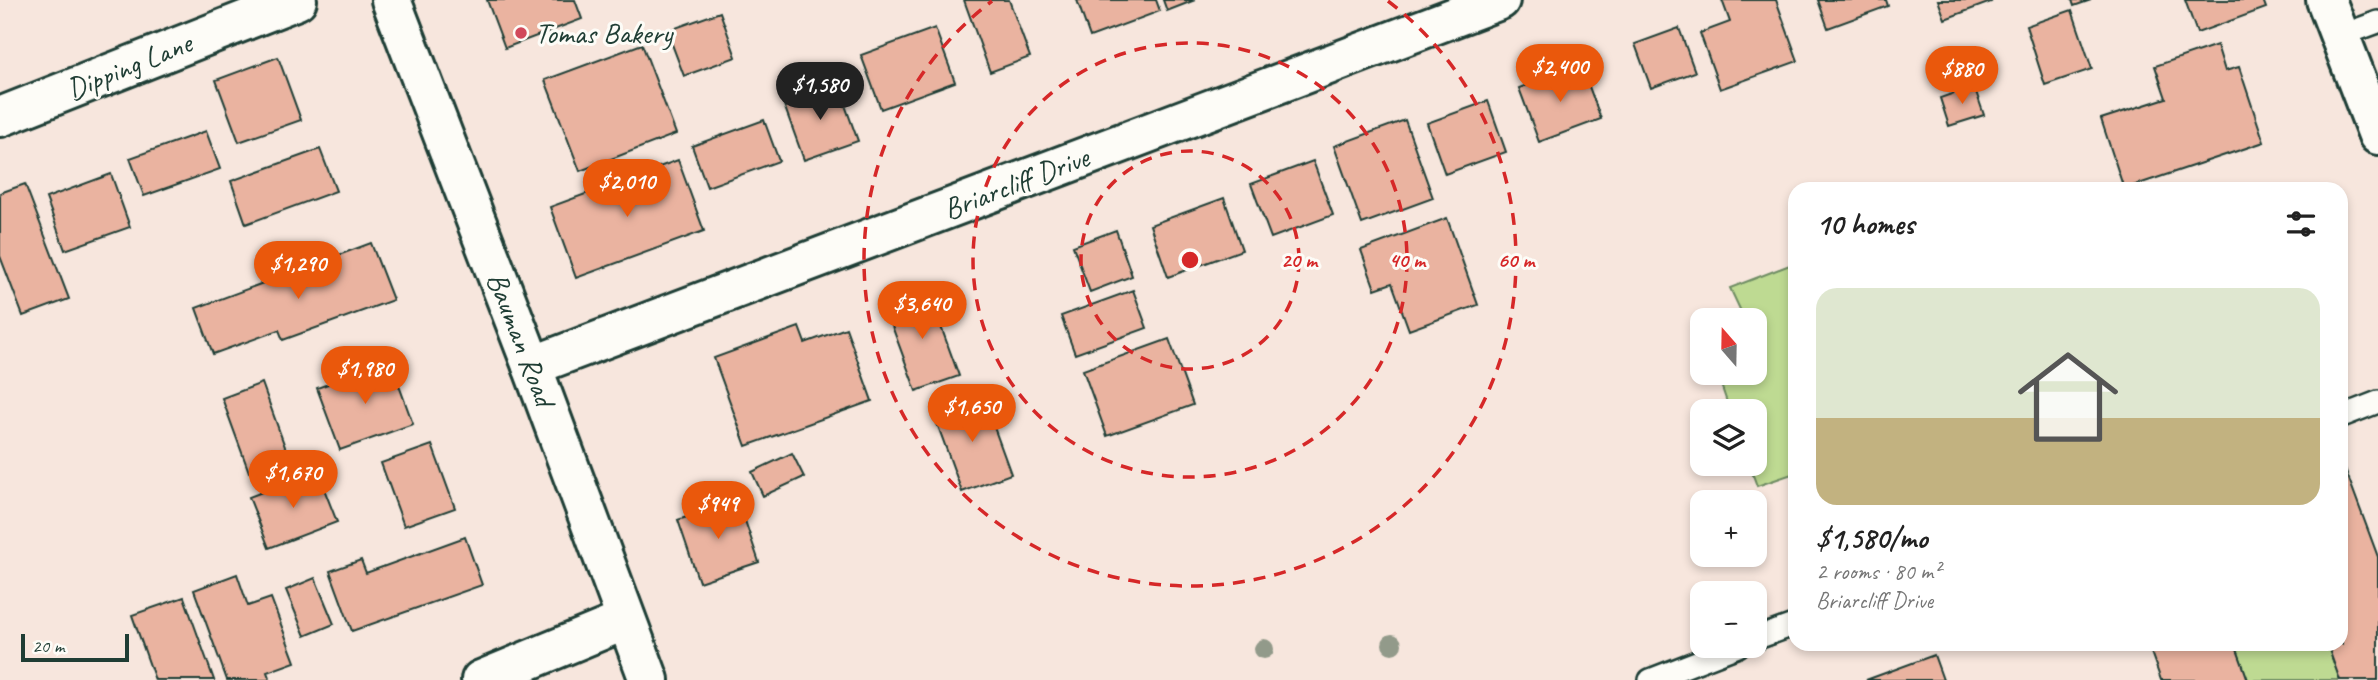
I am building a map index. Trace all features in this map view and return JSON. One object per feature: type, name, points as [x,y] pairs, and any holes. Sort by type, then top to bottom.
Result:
[{"type":"street","name":"Dipping Lane","points":[[0,117],[297,0]]},
{"type":"street","name":"Bauman Road","points":[[391,0],[649,680]]},
{"type":"street","name":"Briarcliff Drive","points":[[532,366],[1500,0]]},
{"type":"street","points":[[2326,0],[2378,135]]},
{"type":"street","points":[[481,680],[626,620]]},
{"type":"lane","points":[[2340,36],[2378,22]]},
{"type":"lane","points":[[2348,414],[2378,402]]},
{"type":"lane","points":[[1767,635],[1788,627]]},
{"type":"lane","points":[[1650,680],[1707,658]]},
{"type":"green space","points":[[1788,266],[1788,475],[1757,486],[1753,476],[1767,476],[1767,399],[1726,399],[1721,385],[1768,385],[1768,308],[1739,308],[1730,288]]},
{"type":"green space","points":[[2238,651],[2330,651],[2340,680],[2248,680]]},
{"type":"building","name":"Tomas Bakery","points":[[487,0],[575,0],[582,19],[505,48]]},
{"type":"building","points":[[964,0],[1009,0],[1030,57],[990,72]]},
{"type":"building","points":[[1077,0],[1156,0],[1160,11],[1090,37]]},
{"type":"building","points":[[1163,0],[1195,0],[1167,11]]},
{"type":"building","points":[[1722,0],[1776,0],[1798,61],[1720,89],[1700,33],[1730,22]]},
{"type":"building","points":[[1818,0],[1886,0],[1888,6],[1828,28]]},
{"type":"building","points":[[1938,0],[1990,0],[1991,2],[1945,19]]},
{"type":"building","points":[[2072,0],[2091,0],[2074,6]]},
{"type":"building","points":[[2185,0],[2263,0],[2266,8],[2197,33]]},
{"type":"building","points":[[2072,10],[2092,69],[2045,85],[2026,26]]},
{"type":"building","points":[[720,12],[736,57],[684,76],[667,31]]},
{"type":"building","points":[[935,28],[955,82],[881,109],[861,55]]},
{"type":"building","points":[[1679,28],[1695,72],[1651,88],[1635,44]]},
{"type":"building","points":[[642,44],[676,134],[580,171],[545,80]]},
{"type":"building","points":[[2217,45],[2225,71],[2239,67],[2264,142],[2145,182],[2122,182],[2101,119],[2166,98],[2155,66]]},
{"type":"building","points":[[278,57],[301,120],[239,142],[216,80]]},
{"type":"building","points":[[1581,65],[1601,119],[1539,142],[1519,88]]},
{"type":"building","points":[[837,83],[858,141],[804,160],[783,102]]},
{"type":"building","points":[[1974,86],[1984,115],[1949,126],[1940,98]]},
{"type":"building","points":[[1488,101],[1506,152],[1445,174],[1427,123]]},
{"type":"building","points":[[764,120],[779,161],[707,187],[692,146]]},
{"type":"building","points":[[1405,120],[1433,198],[1362,224],[1334,146]]},
{"type":"building","points":[[206,131],[220,169],[144,196],[130,158]]},
{"type":"building","points":[[320,149],[336,191],[246,224],[231,181]]},
{"type":"building","points":[[678,160],[704,231],[576,278],[550,207]]},
{"type":"building","points":[[1313,161],[1333,215],[1271,238],[1251,184]]},
{"type":"building","points":[[111,174],[130,227],[65,250],[46,198]]},
{"type":"building","points":[[25,184],[69,299],[23,316],[0,256],[0,193]]},
{"type":"building","points":[[1224,198],[1242,250],[1168,277],[1150,225]]},
{"type":"building","points":[[1447,218],[1478,305],[1409,330],[1392,283],[1375,289],[1361,250]]},
{"type":"building","points":[[1116,230],[1132,276],[1090,292],[1073,246]]},
{"type":"building","points":[[371,243],[393,300],[283,340],[279,330],[213,354],[196,308]]},
{"type":"building","points":[[1133,290],[1147,328],[1075,354],[1061,316]]},
{"type":"building","points":[[928,291],[959,376],[916,391],[885,307]]},
{"type":"building","points":[[799,327],[805,343],[846,328],[872,401],[746,446],[714,358]]},
{"type":"building","points":[[1169,339],[1193,405],[1107,436],[1083,370]]},
{"type":"building","points":[[390,361],[413,424],[340,450],[317,388]]},
{"type":"building","points":[[262,383],[289,458],[249,472],[222,398]]},
{"type":"building","points":[[983,397],[1011,474],[962,492],[934,415]]},
{"type":"building","points":[[432,445],[455,508],[404,526],[381,463]]},
{"type":"building","points":[[792,453],[804,477],[763,496],[752,472]]},
{"type":"building","points":[[317,471],[337,522],[269,548],[249,497]]},
{"type":"building","points":[[2348,476],[2378,557],[2378,680],[2340,680],[2330,651],[2348,651]]},
{"type":"building","points":[[738,500],[759,562],[699,582],[678,520]]},
{"type":"building","points":[[465,537],[482,585],[352,631],[330,571],[361,560],[366,573]]},
{"type":"building","points":[[237,574],[248,606],[271,598],[295,662],[267,672],[270,680],[227,680],[194,590]]},
{"type":"building","points":[[315,578],[334,624],[305,636],[286,590]]},
{"type":"building","points":[[184,597],[214,680],[155,680],[132,615]]},
{"type":"building","points":[[2151,651],[2238,651],[2248,680],[2161,680]]},
{"type":"building","points":[[1934,655],[1943,680],[1866,680]]},
{"type":"place","name":"Tomas Bakery","points":[[521,33]]}]
